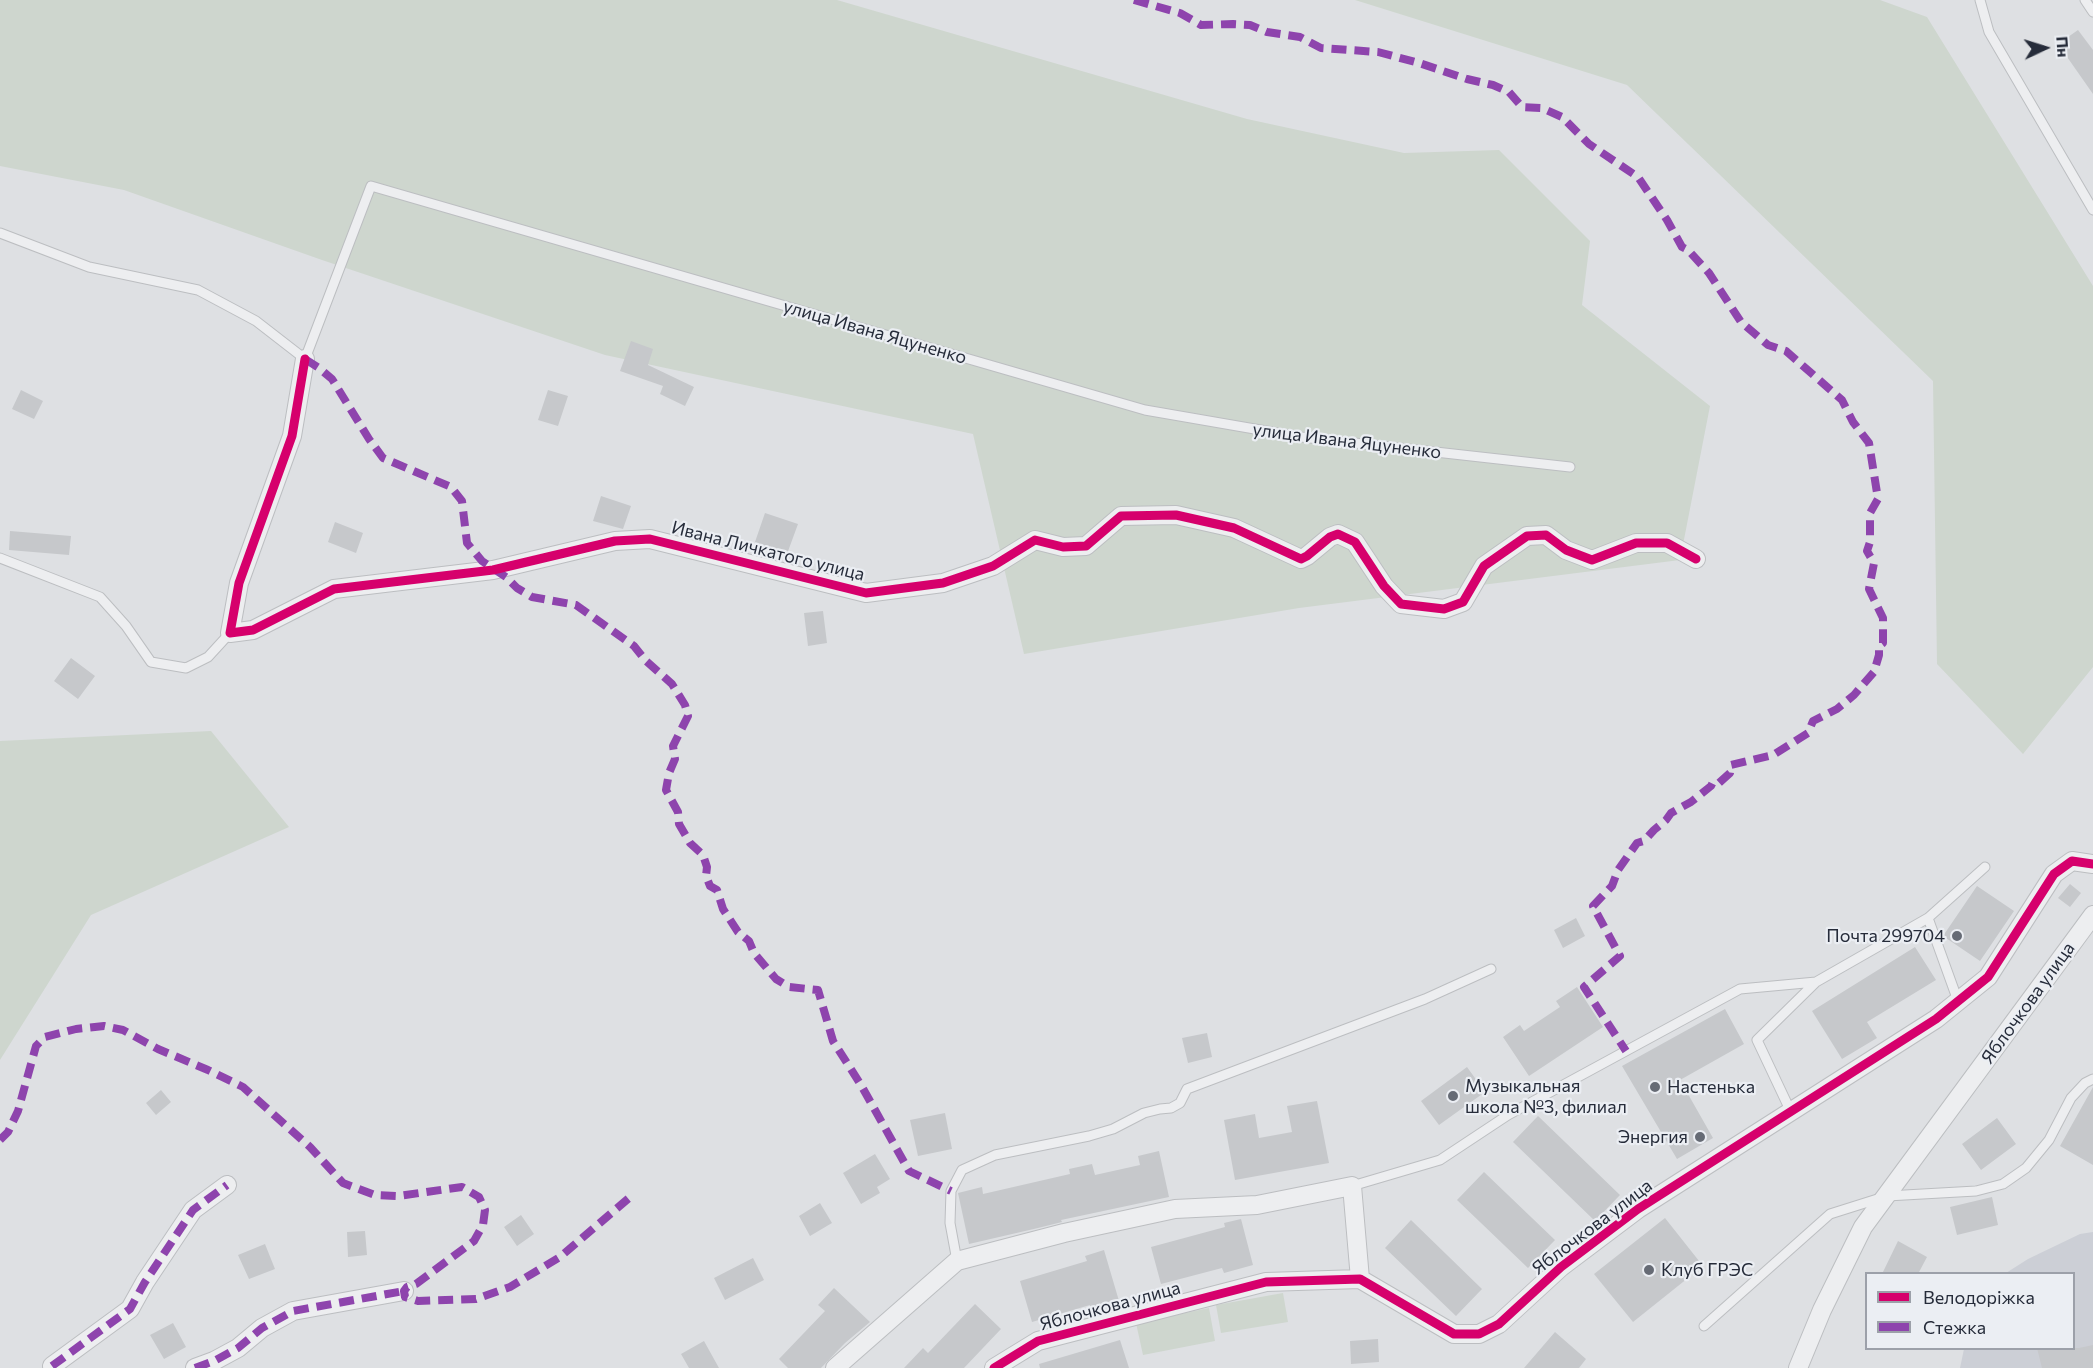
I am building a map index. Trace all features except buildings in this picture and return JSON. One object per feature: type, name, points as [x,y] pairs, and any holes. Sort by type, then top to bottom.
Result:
[{"type":"street","points":[[230,633],[239,583],[292,436],[305,359]]},
{"type":"street","name":"Ивана Личкатого улица","points":[[230,633],[253,630],[334,590],[493,570],[615,541],[650,539],[866,593],[943,583],[993,566],[1035,540],[1063,548],[1086,546],[1121,516],[1176,515],[1234,528],[1301,560],[1330,537],[1338,534],[1355,542],[1384,586],[1401,604],[1444,609],[1464,602],[1484,566],[1527,536],[1546,535],[1566,550],[1592,560],[1636,543],[1667,543],[1696,559]]},
{"type":"street","name":"Яблочкова улица","points":[[994,1368],[1038,1341],[1266,1282],[1360,1279],[1454,1334],[1479,1334],[1499,1324],[1561,1268],[1638,1209],[1936,1019],[1988,977],[2054,874],[2072,861],[2093,864]]},
{"type":"street","name":"Яблочкова улица","points":[[1798,1368],[1822,1310],[1863,1227],[2093,915]]},
{"type":"street","points":[[54,1368],[130,1309],[145,1282],[193,1210],[227,1185]]},
{"type":"street","points":[[835,1368],[957,1261],[1065,1233],[1175,1209],[1257,1205],[1352,1186],[1360,1279]]},
{"type":"street","points":[[195,1368],[238,1348],[262,1328],[292,1311],[404,1291]]},
{"type":"lane","points":[[1980,0],[1989,32],[2093,210]]},
{"type":"lane","points":[[2085,0],[2093,12]]},
{"type":"lane","name":"улица Ивана Яцуненко","points":[[305,359],[371,186],[1145,410],[1301,437],[1570,467]]},
{"type":"lane","points":[[0,233],[89,267],[198,290],[256,321],[305,359]]},
{"type":"lane","points":[[0,558],[100,597],[126,626],[151,662],[186,668],[208,657],[230,633]]},
{"type":"lane","points":[[1791,1112],[1757,1040],[1816,982],[1928,918],[1985,867]]},
{"type":"lane","points":[[1928,918],[1959,1001]]},
{"type":"lane","points":[[957,1261],[950,1223],[951,1191],[962,1170],[995,1155],[1089,1136],[1113,1129],[1144,1113],[1171,1108],[1180,1103],[1187,1089],[1425,999],[1491,969]]},
{"type":"lane","points":[[1352,1186],[1440,1160],[1508,1115],[1740,989],[1816,982]]},
{"type":"lane","points":[[1704,1326],[1830,1214],[1887,1196],[1976,1191],[2003,1184],[2026,1168],[2049,1140],[2071,1098],[2085,1083],[2093,1079]]},
{"type":"shaded area","points":[[0,0],[837,0],[1247,119],[1404,153],[1499,150],[1590,241],[1582,305],[1710,406],[1680,560],[1299,608],[1024,654],[973,434],[605,355],[322,260],[124,190],[0,166]]},
{"type":"shaded area","points":[[1355,0],[1880,0],[1927,17],[2093,286],[2093,667],[2023,754],[1937,664],[1933,381],[1627,85]]},
{"type":"shaded area","points":[[211,731],[289,827],[91,915],[0,1060],[0,741]]},
{"type":"shaded area","points":[[2093,1232],[2093,1368],[1960,1368],[1964,1350],[2075,1350],[2075,1272],[2008,1272],[2028,1259],[2080,1234]]},
{"type":"shaded area","points":[[1283,1293],[1288,1322],[1221,1333],[1216,1305]]},
{"type":"shaded area","points":[[1209,1308],[1215,1341],[1143,1355],[1136,1323]]},
{"type":"marked path","points":[[1134,0],[1180,13],[1201,25],[1250,25],[1267,32],[1300,37],[1321,48],[1378,52],[1419,63],[1493,85],[1509,92],[1522,107],[1542,108],[1562,117],[1589,144],[1638,177],[1682,247],[1688,250],[1709,273],[1741,322],[1768,345],[1786,351],[1842,400],[1853,422],[1869,443],[1878,499],[1870,513],[1870,542],[1867,551],[1874,563],[1869,589],[1883,618],[1883,643],[1879,646],[1874,672],[1854,695],[1837,709],[1813,721],[1808,733],[1773,755],[1731,765],[1730,773],[1719,783],[1713,782],[1691,802],[1671,813],[1644,841],[1637,843],[1618,870],[1612,886],[1593,906],[1620,956],[1584,987],[1626,1051]]},
{"type":"marked path","points":[[305,359],[332,379],[383,458],[451,487],[462,501],[467,543],[482,561],[532,597],[576,605],[634,646],[646,661],[672,684],[685,705],[688,716],[673,746],[675,759],[669,773],[666,790],[678,812],[679,824],[690,843],[703,855],[710,886],[717,890],[723,909],[738,932],[749,941],[754,953],[776,979],[789,987],[818,990],[833,1041],[861,1085],[909,1171],[951,1191]]},
{"type":"marked path","points":[[0,1140],[8,1132],[18,1111],[36,1046],[45,1037],[76,1029],[104,1026],[123,1030],[158,1049],[243,1087],[310,1147],[343,1183],[375,1195],[398,1196],[462,1187],[479,1197],[485,1210],[483,1225],[474,1241],[416,1284],[407,1287],[404,1291],[405,1297],[418,1301],[476,1299],[510,1287],[560,1257],[629,1198]]},
{"type":"marked path","points":[[52,1366],[130,1309],[145,1282],[193,1210],[227,1185]]},
{"type":"marked path","points":[[195,1368],[238,1348],[262,1328],[293,1311],[404,1291]]},
{"type":"cycle path","points":[[305,359],[292,436],[239,583],[230,633],[253,630],[334,589],[493,570],[615,541],[650,539],[866,593],[943,583],[993,566],[1035,540],[1063,547],[1086,546],[1121,516],[1176,515],[1234,528],[1301,559],[1330,537],[1338,534],[1355,542],[1384,586],[1401,604],[1444,609],[1463,602],[1484,566],[1527,536],[1546,535],[1566,550],[1592,560],[1636,543],[1667,543],[1696,559]]},
{"type":"cycle path","points":[[994,1368],[1038,1341],[1266,1282],[1360,1279],[1454,1334],[1479,1334],[1499,1324],[1561,1267],[1638,1209],[1936,1019],[1988,977],[2054,874],[2072,861],[2093,864]]},
{"type":"place","name":"Почта 299704","points":[[1957,936]]},
{"type":"place","name":"Настенька","points":[[1655,1087]]},
{"type":"place","name":"Музыкальная школа №3, филиал","points":[[1453,1096]]},
{"type":"place","name":"Энергия","points":[[1700,1137]]},
{"type":"place","name":"Клуб ГРЭС","points":[[1649,1270]]}]
